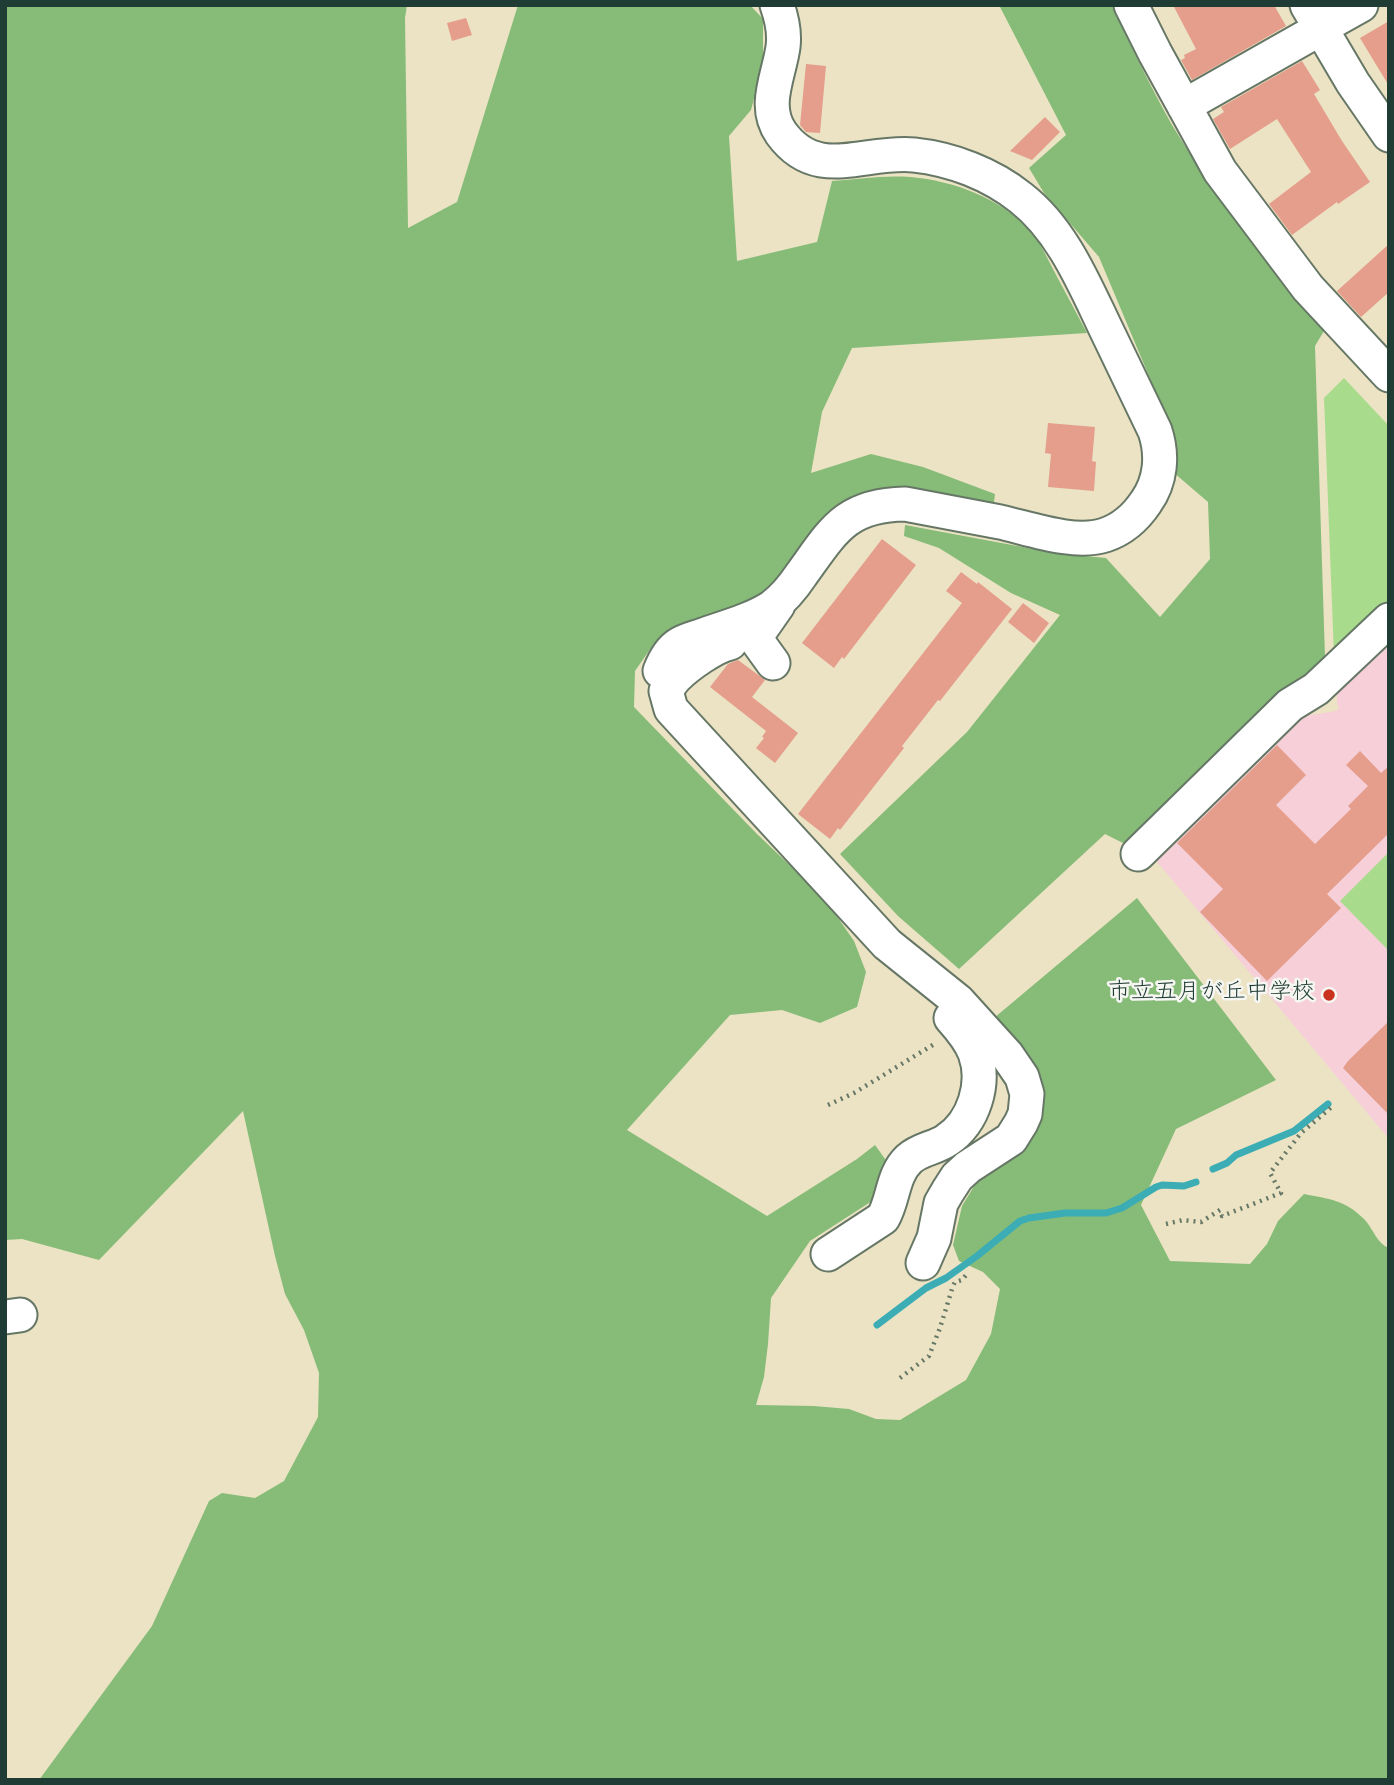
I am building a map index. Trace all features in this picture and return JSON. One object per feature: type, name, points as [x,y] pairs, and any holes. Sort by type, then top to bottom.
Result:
[{"type":"street","points":[[660,671],[666,657],[678,645],[766,611],[784,597],[833,531],[851,516],[883,505],[905,504],[1071,538],[1086,538],[1104,535],[1133,519],[1151,495],[1160,467],[1155,431],[1080,274],[1053,232],[1028,204],[1004,186],[957,163],[901,154],[824,162],[810,159],[787,140],[775,124],[772,110],[773,89],[783,40],[781,14],[777,5]]},
{"type":"street","points":[[1131,5],[1220,171],[1308,288],[1389,375]]},
{"type":"street","points":[[1307,5],[1353,83],[1389,135]]},
{"type":"street","points":[[1184,106],[1304,38]]},
{"type":"street","points":[[784,597],[764,651],[724,644],[695,662],[674,678],[666,691],[671,709],[887,944],[958,1027],[970,1042],[979,1073],[977,1093],[964,1124],[949,1139],[908,1160],[896,1179],[888,1209],[883,1217],[828,1254]]},
{"type":"street","points":[[1138,854],[1290,705],[1316,689],[1389,620]]},
{"type":"street","points":[[887,944],[958,1001],[1016,1066],[1023,1077],[1027,1094],[1025,1114],[1011,1139],[968,1167],[948,1191],[941,1203],[934,1238],[923,1263]]},
{"type":"path","points":[[828,1105],[893,1070],[958,1027]]},
{"type":"path","points":[[1166,1224],[1183,1220],[1202,1222],[1220,1210],[1222,1216],[1282,1194],[1270,1173],[1301,1133],[1334,1105]]},
{"type":"path","points":[[901,1378],[929,1356],[953,1286],[966,1275]]},
{"type":"shaded area","name":"市立五月が丘中学校","points":[[1389,642],[1389,1139],[1148,851],[1297,709],[1304,716],[1336,711],[1339,707],[1337,692]]},
{"type":"green space","points":[[5,5],[407,5],[408,228],[457,202],[518,5],[750,5],[763,19],[763,63],[751,110],[729,136],[737,261],[817,242],[832,181],[876,177],[919,178],[968,190],[999,205],[1036,238],[1087,333],[852,348],[822,412],[811,473],[871,454],[923,467],[995,494],[993,510],[908,488],[752,603],[681,625],[653,645],[635,671],[634,707],[756,833],[825,899],[854,941],[866,972],[857,1007],[820,1023],[782,1010],[730,1015],[627,1130],[767,1216],[875,1145],[888,1163],[877,1196],[810,1241],[771,1298],[764,1377],[756,1405],[849,1409],[876,1419],[900,1420],[966,1380],[991,1334],[1000,1289],[983,1272],[959,1261],[953,1245],[962,1206],[979,1178],[1022,1148],[994,1018],[1137,898],[1276,1080],[1176,1129],[1141,1205],[1170,1261],[1250,1264],[1267,1244],[1278,1221],[1304,1194],[1336,1201],[1350,1208],[1364,1219],[1381,1243],[1389,1248],[1389,1780],[39,1780],[152,1626],[209,1501],[222,1493],[255,1498],[284,1481],[318,1417],[319,1373],[304,1330],[285,1294],[243,1111],[99,1260],[22,1239],[5,1240]]},
{"type":"green space","points":[[999,5],[1112,5],[1156,96],[1206,179],[1283,282],[1324,331],[1315,346],[1325,657],[1129,846],[1105,834],[959,969],[898,916],[840,854],[967,732],[1060,615],[1011,593],[939,548],[904,536],[905,525],[1055,553],[1106,558],[1160,617],[1210,559],[1208,502],[1173,472],[1172,431],[1099,257],[1044,193],[1029,168],[1066,135]]},
{"type":"green space","points":[[1344,378],[1389,426],[1389,603],[1334,656],[1324,398]]},
{"type":"green space","points":[[1389,852],[1389,951],[1340,901]]},
{"type":"building","points":[[1173,5],[1274,5],[1286,26],[1192,80],[1181,60],[1185,58],[1184,55],[1196,49]]},
{"type":"building","points":[[466,18],[472,35],[452,41],[447,23]]},
{"type":"building","points":[[1389,21],[1389,86],[1360,38]]},
{"type":"building","points":[[1302,61],[1320,90],[1314,94],[1370,182],[1292,235],[1269,204],[1311,172],[1277,119],[1230,149],[1213,119],[1224,112],[1221,107]]},
{"type":"building","points":[[806,64],[826,66],[820,133],[806,132],[800,125]]},
{"type":"building","points":[[1045,117],[1060,132],[1032,160],[1010,151]]},
{"type":"building","points":[[1389,244],[1389,292],[1361,317],[1337,291]]},
{"type":"building","points":[[1048,423],[1095,427],[1092,461],[1096,462],[1094,491],[1048,487],[1051,454],[1045,453]]},
{"type":"building","points":[[882,539],[916,565],[844,659],[842,657],[834,668],[802,643]]},
{"type":"building","points":[[961,572],[1012,609],[902,746],[904,748],[840,830],[838,828],[830,839],[798,814],[962,603],[946,591]]},
{"type":"building","points":[[1023,603],[1049,623],[1034,643],[1008,622]]},
{"type":"building","points":[[738,660],[765,680],[752,697],[798,733],[775,763],[756,748],[766,731],[710,687],[728,664]]},
{"type":"building","points":[[1277,745],[1306,775],[1276,805],[1315,844],[1351,809],[1348,806],[1368,786],[1346,765],[1360,751],[1381,773],[1389,766],[1389,833],[1327,894],[1341,908],[1267,981],[1200,912],[1223,889],[1177,843]]},
{"type":"building","points":[[1389,1021],[1389,1115],[1343,1068]]},
{"type":"waterway","points":[[1213,1169],[1227,1163],[1236,1155],[1294,1131],[1328,1104]]},
{"type":"waterway","points":[[877,1325],[926,1288],[946,1278],[977,1256],[1020,1221],[1065,1213],[1106,1213],[1122,1208],[1156,1187],[1184,1186],[1196,1182]]},
{"type":"place","name":"市立五月が丘中学校","points":[[1329,995]]}]
